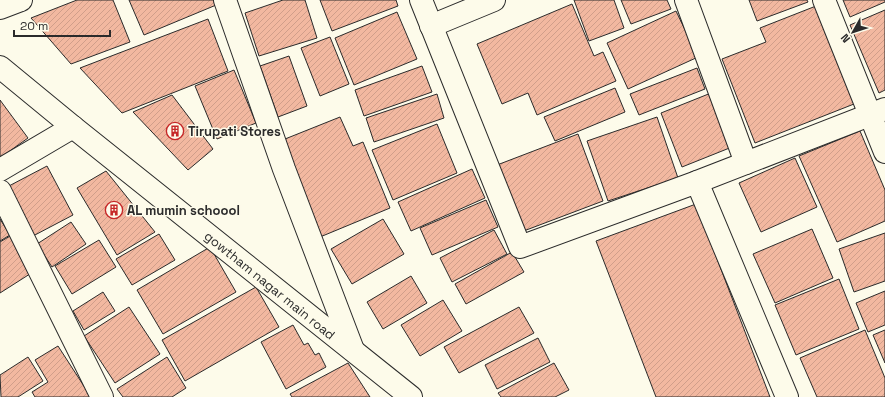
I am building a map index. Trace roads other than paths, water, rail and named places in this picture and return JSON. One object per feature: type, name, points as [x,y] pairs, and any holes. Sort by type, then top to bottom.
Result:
[{"type":"street","points":[[0,8],[21,0]]},
{"type":"street","points":[[224,0],[284,169],[353,352]]},
{"type":"street","points":[[421,0],[520,247],[697,182],[878,112]]},
{"type":"street","points":[[432,26],[494,0]]},
{"type":"street","points":[[686,0],[746,163]]},
{"type":"street","points":[[824,0],[878,112],[885,152]]},
{"type":"street","name":"gowtham nagar main road","points":[[0,66],[73,127],[411,397]]},
{"type":"street","points":[[0,170],[73,127]]},
{"type":"street","points":[[697,182],[788,397]]},
{"type":"street","points":[[0,191],[102,397]]},
{"type":"place","name":"Tirupati Stores","points":[[175,131]]},
{"type":"place","name":"AL mumin schoool","points":[[114,210]]}]
